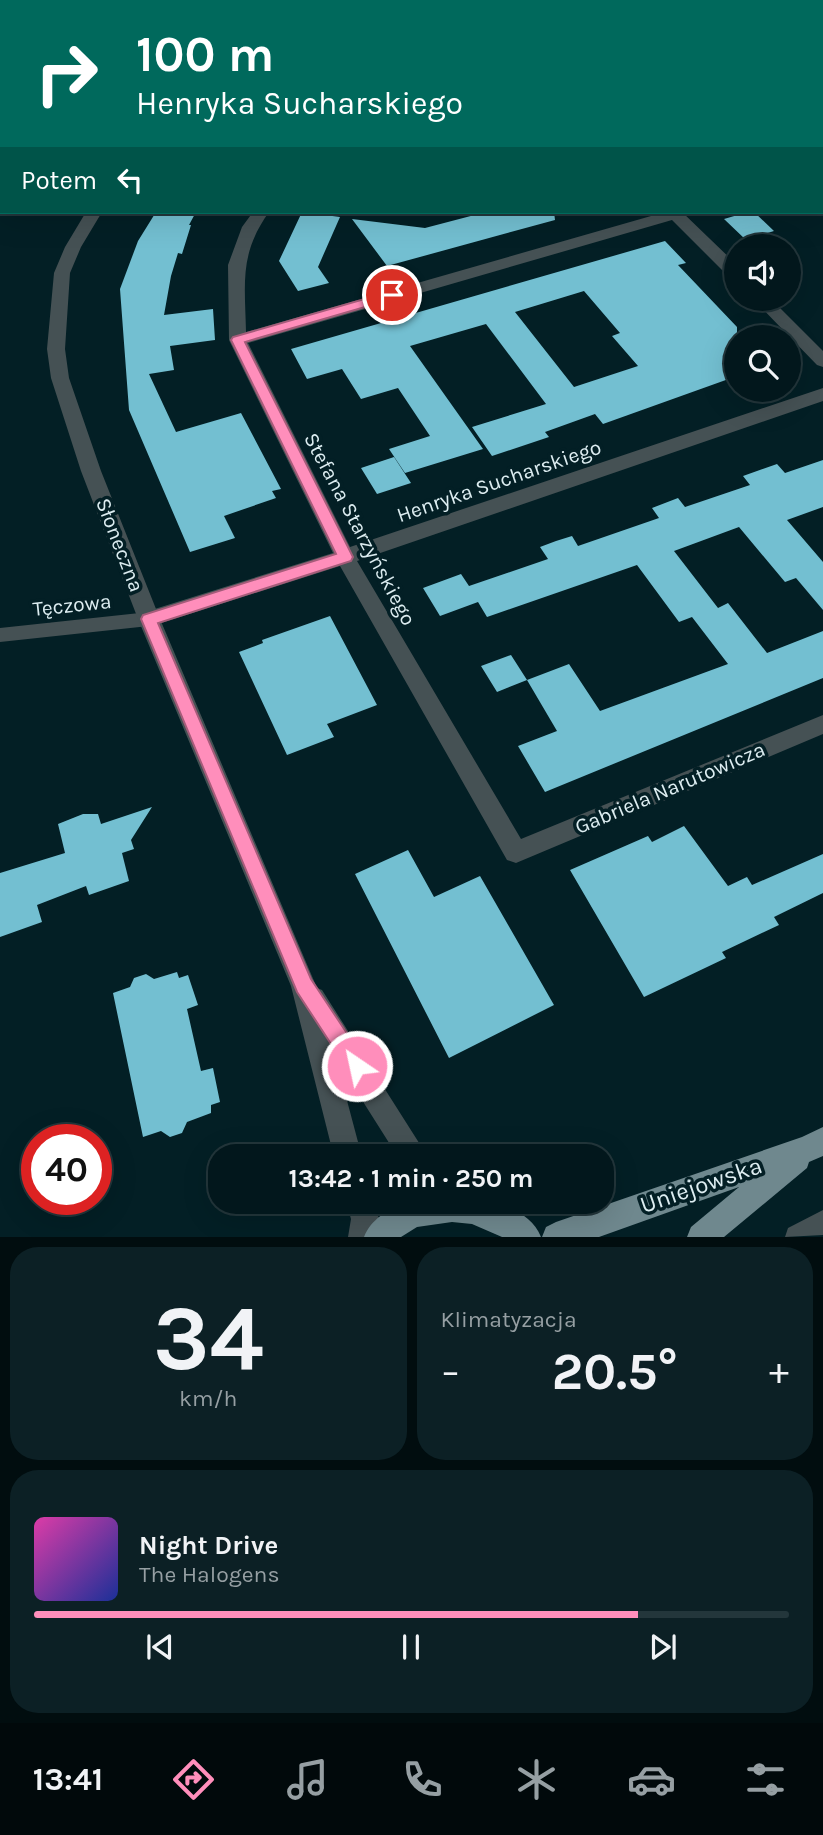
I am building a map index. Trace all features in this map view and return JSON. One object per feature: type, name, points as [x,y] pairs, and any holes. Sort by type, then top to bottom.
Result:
[{"type":"main road","name":"Uniejowska","points":[[556,1237],[815,1145]]},
{"type":"main road","name":"Uniejowska","points":[[701,1237],[815,1145]]},
{"type":"main road","points":[[378,1237],[415,1214]]},
{"type":"main road","points":[[491,1214],[514,1225],[527,1237]]},
{"type":"street","name":"Słoneczna","points":[[93,214],[73,247],[62,273],[58,358],[60,378],[149,619],[304,986],[345,1144]]},
{"type":"street","name":"Stefana Starzyńskiego","points":[[260,214],[250,227],[236,265],[238,340],[345,557],[516,852]]},
{"type":"street","points":[[238,340],[671,214]]},
{"type":"street","points":[[675,214],[724,262]]},
{"type":"street","points":[[773,311],[823,361]]},
{"type":"street","name":"Henryka Sucharskiego","points":[[149,619],[345,557],[823,394]]},
{"type":"street","name":"Gabriela Narutowicza","points":[[516,852],[823,724]]},
{"type":"street","name":"Słoneczna","points":[[304,986],[406,1144]]},
{"type":"street","points":[[363,1237],[364,1214]]},
{"type":"lane","name":"Tęczowa","points":[[0,635],[149,619]]},
{"type":"lane","points":[[797,1237],[823,1222]]},
{"type":"building","points":[[155,214],[195,214],[189,225],[182,254],[178,253],[164,315],[213,309],[215,340],[170,346],[174,370],[149,374],[176,432],[241,413],[281,489],[272,491],[276,498],[224,516],[235,538],[190,552],[129,410],[120,289],[138,241]]},
{"type":"building","points":[[301,214],[340,217],[318,267],[329,283],[298,291],[279,261]]},
{"type":"building","points":[[478,214],[554,214],[555,220],[387,266],[352,219],[425,228]]},
{"type":"building","points":[[741,214],[756,214],[774,231],[765,234],[740,234],[724,219]]},
{"type":"building","points":[[665,241],[686,263],[678,265],[735,325],[724,325],[724,381],[603,424],[595,414],[545,432],[549,437],[492,456],[472,427],[546,404],[486,324],[410,346],[483,449],[405,473],[389,449],[430,436],[398,388],[361,399],[342,369],[307,379],[291,349]],"holes":[[[584,291],[620,333],[612,336],[638,366],[574,387],[515,312]]]},
{"type":"building","points":[[394,457],[411,483],[377,494],[361,468]]},
{"type":"building","points":[[823,460],[823,507],[787,520],[823,562],[823,610],[796,578],[785,582],[739,527],[674,551],[718,608],[728,603],[767,653],[823,631],[823,678],[545,792],[518,746],[557,731],[527,680],[569,664],[600,711],[728,664],[692,617],[679,622],[637,565],[487,617],[478,602],[440,616],[423,588],[461,574],[469,586],[548,559],[540,547],[556,541],[572,536],[578,546],[659,518],[652,508],[678,498],[685,507],[750,485],[743,476],[777,464],[785,473]]},
{"type":"building","points":[[330,616],[377,705],[327,724],[334,737],[287,755],[239,652],[263,643],[262,640]]},
{"type":"building","points":[[511,655],[527,680],[497,692],[481,666]]},
{"type":"building","points":[[152,807],[131,840],[134,849],[122,853],[129,881],[89,895],[86,886],[37,905],[42,922],[0,937],[0,873],[65,853],[58,824],[83,814],[98,814],[101,824]]},
{"type":"building","points":[[684,826],[728,886],[747,877],[752,885],[823,854],[823,893],[774,917],[779,925],[722,952],[726,958],[644,997],[570,870],[648,836],[652,842]]},
{"type":"building","points":[[408,850],[434,897],[480,876],[554,1005],[449,1058],[355,874]]},
{"type":"building","points":[[177,972],[179,978],[188,975],[198,1005],[187,1009],[201,1071],[213,1068],[220,1102],[211,1105],[211,1113],[187,1122],[182,1133],[170,1137],[161,1131],[143,1137],[113,993],[130,987],[134,978],[146,974],[154,979]]},
{"type":"route","points":[[357,1066],[304,986],[149,619],[345,557],[238,340],[392,295]]}]
